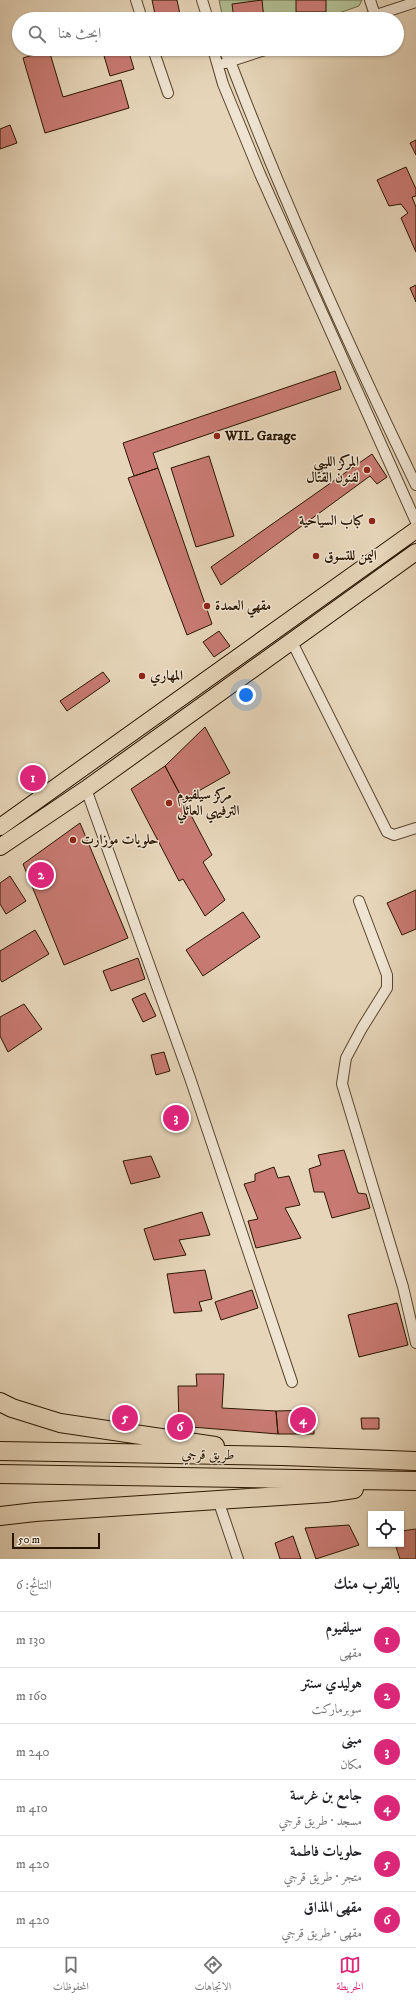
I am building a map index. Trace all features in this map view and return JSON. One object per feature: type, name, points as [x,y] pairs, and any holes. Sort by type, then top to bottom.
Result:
[{"type":"highway","points":[[0,1402],[12,1408],[60,1423],[283,1456]]},
{"type":"highway","name":"طريق قرجي","points":[[0,1451],[283,1456],[416,1461]]},
{"type":"highway","name":"طريق قرجي","points":[[0,1474],[412,1481]]},
{"type":"highway","points":[[0,1516],[35,1512],[326,1493],[412,1481]]},
{"type":"main road","points":[[0,827],[416,530]]},
{"type":"main road","points":[[0,847],[86,789],[416,552]]},
{"type":"street","points":[[136,0],[140,12]]},
{"type":"street","points":[[202,0],[206,12]]},
{"type":"street","points":[[370,0],[374,12]]},
{"type":"street","points":[[384,12],[416,2]]},
{"type":"street","points":[[155,56],[168,93]]},
{"type":"street","points":[[215,56],[217,66],[260,174],[416,522]]},
{"type":"street","points":[[227,56],[273,168],[364,377],[416,485]]},
{"type":"street","points":[[217,66],[246,56]]},
{"type":"street","points":[[260,174],[273,168]]},
{"type":"street","points":[[353,382],[364,377]]},
{"type":"street","points":[[292,642],[386,832],[394,834],[416,828]]},
{"type":"street","points":[[86,789],[179,1048],[292,1382]]},
{"type":"street","points":[[359,902],[387,975],[387,988],[362,1028],[346,1058],[342,1084],[403,1287],[416,1343]]},
{"type":"street","points":[[218,1500],[238,1559]]},
{"type":"green space","points":[[219,0],[362,0],[359,6],[342,12],[222,12]]},
{"type":"building","points":[[152,0],[177,0],[180,12],[155,12]]},
{"type":"building","points":[[262,0],[263,12],[233,12],[232,4]]},
{"type":"building","points":[[296,0],[326,0],[326,12],[296,12]]},
{"type":"building","points":[[30,56],[51,56],[63,97],[121,80],[129,108],[45,133],[23,58]]},
{"type":"building","points":[[104,56],[130,56],[134,69],[110,76]]},
{"type":"building","points":[[10,125],[17,143],[0,149],[0,129]]},
{"type":"building","points":[[416,140],[416,155],[410,143]]},
{"type":"building","points":[[406,167],[416,189],[416,196],[412,197],[416,207],[416,252],[401,218],[408,213],[401,204],[389,206],[377,180]]},
{"type":"building","points":[[416,285],[416,302],[410,288]]},
{"type":"building","points":[[335,371],[341,389],[153,453],[158,468],[134,476],[123,443]]},
{"type":"building","points":[[372,454],[387,477],[377,484],[370,476],[221,585],[211,567]]},
{"type":"building","points":[[209,456],[234,536],[196,547],[171,468]]},
{"type":"building","points":[[158,468],[212,624],[187,635],[128,478]]},
{"type":"building","points":[[219,631],[230,646],[214,657],[203,642]]},
{"type":"building","points":[[103,672],[110,681],[67,711],[60,701]]},
{"type":"building","points":[[205,727],[230,773],[183,800],[165,766]]},
{"type":"building","points":[[165,766],[212,855],[203,862],[225,900],[205,916],[183,879],[179,881],[131,789]]},
{"type":"building","points":[[80,823],[128,938],[64,965],[23,864]]},
{"type":"building","points":[[10,876],[26,901],[6,914],[0,904],[0,883]]},
{"type":"building","points":[[416,890],[416,929],[402,935],[387,903]]},
{"type":"building","points":[[243,912],[260,937],[203,976],[186,950]]},
{"type":"building","points":[[35,930],[49,954],[2,982],[0,979],[0,951]]},
{"type":"building","points":[[138,958],[145,979],[111,991],[103,971]]},
{"type":"building","points":[[145,993],[156,1016],[143,1022],[132,999]]},
{"type":"building","points":[[24,1004],[42,1029],[8,1052],[0,1036],[0,1017]]},
{"type":"building","points":[[164,1052],[170,1071],[156,1075],[151,1055]]},
{"type":"building","points":[[179,1107],[184,1126],[173,1130],[169,1110]]},
{"type":"building","points":[[344,1150],[358,1193],[366,1194],[370,1208],[332,1218],[324,1192],[314,1192],[309,1169],[321,1165],[318,1155]]},
{"type":"building","points":[[151,1156],[160,1177],[131,1184],[123,1161]]},
{"type":"building","points":[[274,1167],[278,1178],[289,1176],[300,1205],[285,1208],[301,1238],[256,1248],[248,1221],[258,1219],[244,1184],[255,1181],[255,1174]]},
{"type":"building","points":[[202,1212],[210,1235],[179,1240],[186,1255],[154,1260],[144,1229]]},
{"type":"building","points":[[205,1270],[212,1299],[199,1302],[202,1311],[174,1313],[167,1274]]},
{"type":"building","points":[[252,1290],[258,1308],[221,1320],[215,1302]]},
{"type":"building","points":[[397,1303],[408,1345],[359,1357],[348,1315]]},
{"type":"building","points":[[196,1374],[224,1374],[222,1408],[276,1411],[278,1434],[179,1426],[178,1386],[197,1386]]},
{"type":"building","points":[[314,1410],[314,1434],[278,1434],[276,1411]]},
{"type":"building","points":[[361,1418],[379,1418],[379,1429],[362,1429]]},
{"type":"building","points":[[349,1525],[359,1545],[316,1559],[305,1528]]},
{"type":"building","points":[[416,1529],[416,1559],[400,1559],[396,1547],[404,1547],[404,1531]]},
{"type":"building","points":[[293,1536],[301,1559],[280,1559],[275,1543]]},
{"type":"place","name":"WIL Garage","points":[[217,436]]},
{"type":"place","name":"المركز الليبي لفنون القتال","points":[[367,470]]},
{"type":"place","name":"كباب السياحية","points":[[372,521]]},
{"type":"place","name":"اليمن للتسوق","points":[[316,556]]},
{"type":"place","name":"مقهي العمدة","points":[[207,606]]},
{"type":"place","name":"المهاري","points":[[142,676]]},
{"type":"place","name":"سيلفيوم","points":[[33,778]]},
{"type":"place","name":"مركز سيلفيوم الترفيهي العائلي","points":[[169,803]]},
{"type":"place","name":"حلويات موزارت","points":[[73,840]]},
{"type":"place","name":"هوليدي سنتر","points":[[41,875]]},
{"type":"place","name":"مبنى","points":[[176,1118]]},
{"type":"place","name":"حلويات فاطمة","points":[[125,1418]]},
{"type":"place","name":"جامع بن غرسة","points":[[303,1420]]},
{"type":"place","name":"مقهى المذاق","points":[[180,1427]]}]
